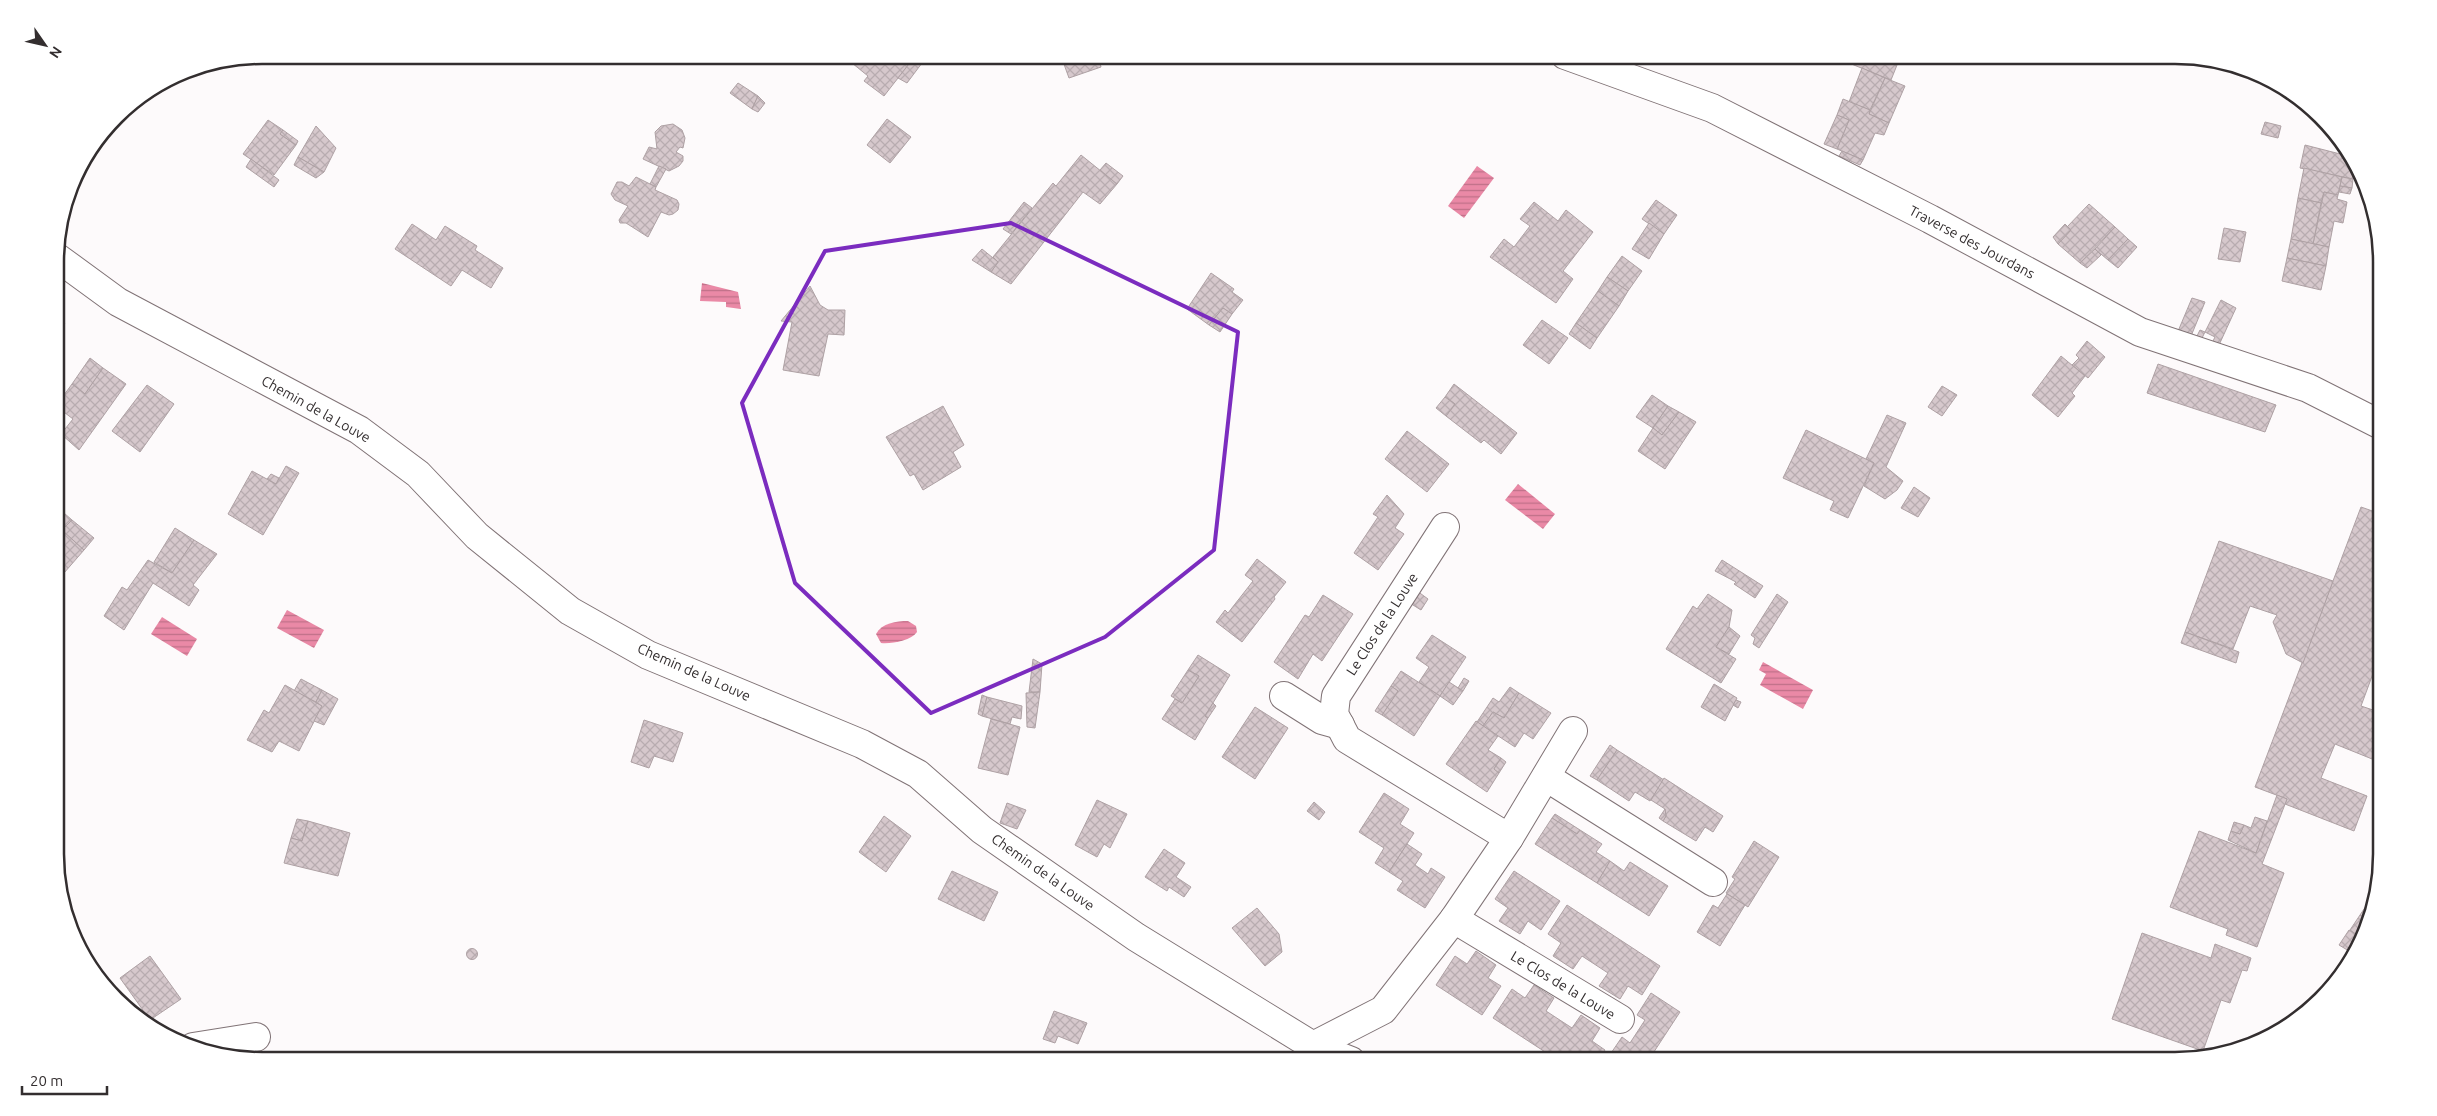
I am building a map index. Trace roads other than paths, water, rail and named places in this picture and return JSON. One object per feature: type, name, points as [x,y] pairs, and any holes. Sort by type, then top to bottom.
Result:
[{"type":"street","name":"Traverse des Jourdans","points":[[1591,64],[1712,108],[1930,219],[2140,332],[2308,388],[2373,421]]},
{"type":"street","name":"Chemin de la Louve","points":[[64,262],[118,302],[359,430],[418,474],[477,536],[570,611],[648,655],[862,744],[918,774],[982,830],[1136,937],[1313,1046],[1328,1052]]},
{"type":"street","name":"Le Clos de la Louve","points":[[1444,527],[1336,696],[1334,714],[1347,739],[1509,838]]},
{"type":"street","points":[[1284,696],[1322,720],[1340,725]]},
{"type":"street","points":[[1313,1046],[1384,1010],[1454,919],[1509,838],[1573,731]]},
{"type":"street","points":[[1546,777],[1713,882]]},
{"type":"street","name":"Le Clos de la Louve","points":[[1454,919],[1620,1019]]},
{"type":"street","points":[[207,1045],[256,1037]]}]
